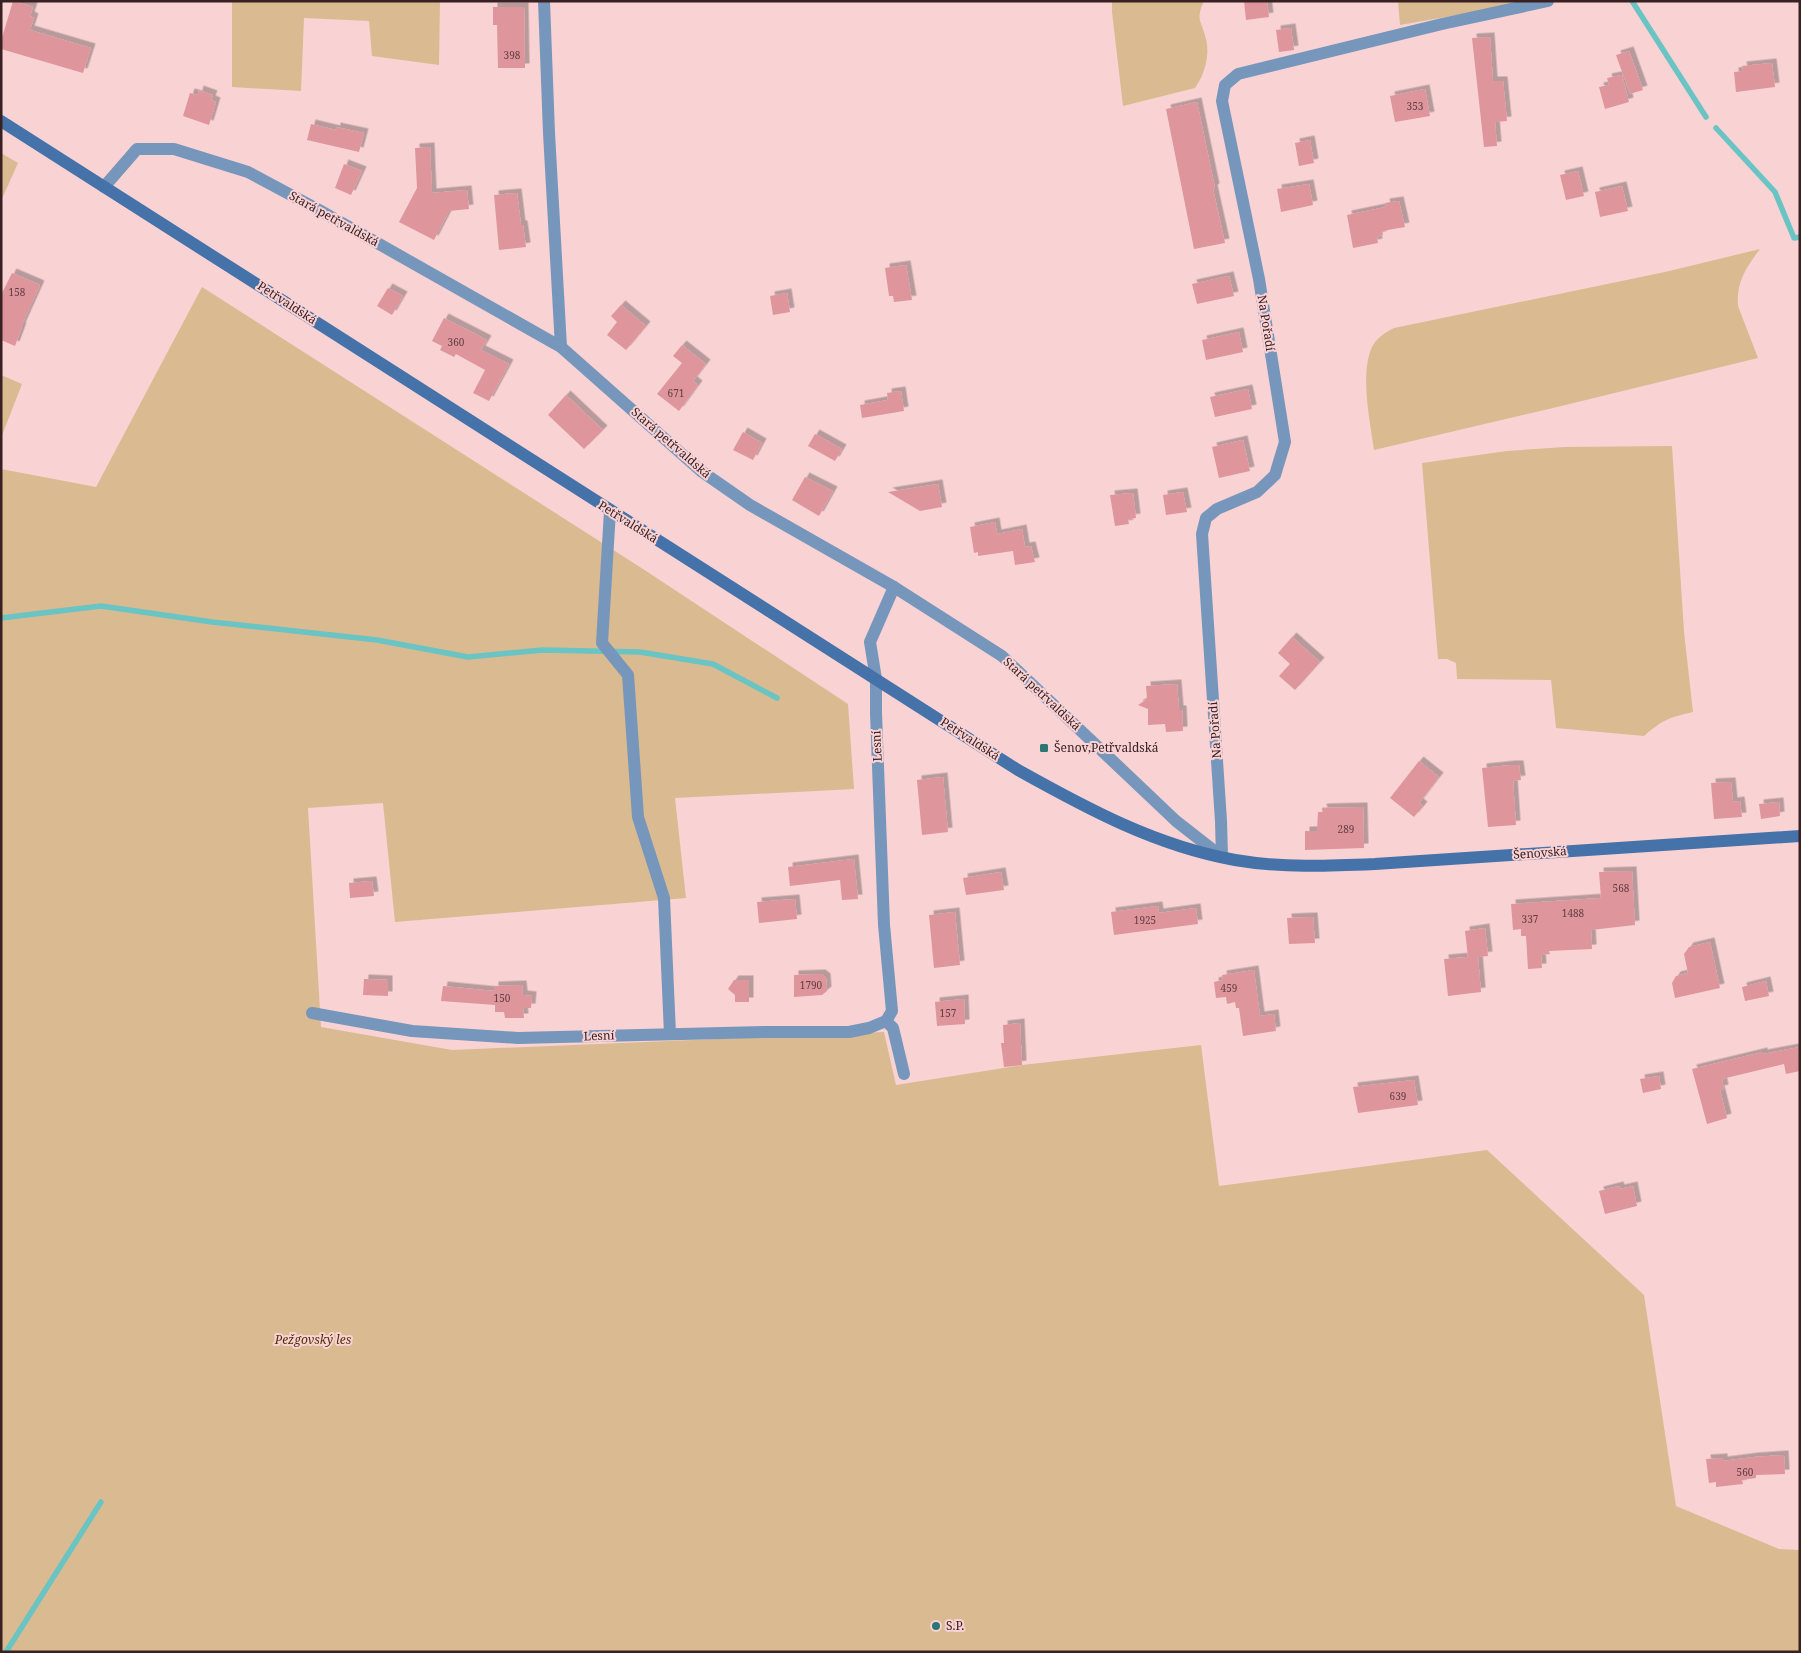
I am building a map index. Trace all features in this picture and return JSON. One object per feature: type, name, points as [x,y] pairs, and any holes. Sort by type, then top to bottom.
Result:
[{"type":"main road","name":"Petřvaldská","points":[[1,121],[1018,770],[1060,793],[1163,841],[1222,857],[1280,864]]},
{"type":"main road","name":"Šenovská","points":[[1280,864],[1327,866],[1375,864],[1800,836]]},
{"type":"street","points":[[544,1],[549,133],[562,347]]},
{"type":"street","name":"Na Pořadí","points":[[1222,857],[1202,534],[1206,518],[1216,509],[1257,492],[1275,475],[1285,442],[1259,278],[1222,101],[1225,85],[1238,74],[1548,1]]},
{"type":"street","name":"Stará petřvaldská","points":[[104,187],[137,149],[174,149],[248,172],[562,347],[701,471],[750,506],[894,588],[1002,656],[1176,821],[1222,857]]},
{"type":"street","points":[[610,511],[602,643],[628,675],[638,817],[664,898],[670,1034]]},
{"type":"street","points":[[876,680],[870,642],[894,588]]},
{"type":"street","name":"Lesní","points":[[312,1013],[412,1031],[518,1038],[849,1032],[870,1028],[886,1021],[892,1011],[884,925],[876,680]]},
{"type":"street","points":[[886,1021],[893,1028],[904,1074]]},
{"type":"green space","points":[[232,1],[440,1],[439,65],[372,56],[369,21],[304,18],[301,91],[232,87]]},
{"type":"green space","points":[[1112,1],[1204,1],[1201,7],[1200,20],[1206,39],[1207,58],[1204,71],[1195,88],[1123,106]]},
{"type":"green space","points":[[1398,1],[1538,1],[1400,25]]},
{"type":"green space","points":[[1,153],[18,163],[1,201]]},
{"type":"green space","points":[[1760,249],[1740,282],[1738,297],[1738,306],[1758,358],[1374,450],[1366,382],[1369,356],[1373,345],[1380,337],[1394,328],[1665,272]]},
{"type":"green space","name":"Pežgovský les","points":[[202,287],[643,569],[848,704],[854,789],[675,798],[686,898],[395,922],[383,803],[308,808],[321,1027],[452,1050],[884,1032],[896,1085],[1022,1065],[1201,1045],[1219,1186],[1487,1150],[1644,1295],[1676,1506],[1779,1549],[1800,1550],[1800,1652],[1,1652],[1,469],[96,487]]},
{"type":"green space","points":[[1,375],[22,384],[1,438]]},
{"type":"green space","points":[[1672,446],[1684,632],[1693,712],[1667,720],[1644,736],[1556,728],[1551,680],[1457,679],[1456,663],[1447,659],[1438,659],[1422,463],[1507,451],[1564,447]]},
{"type":"building","points":[[13,1],[33,7],[30,16],[34,18],[30,30],[91,48],[83,73],[1,49],[1,41]]},
{"type":"building","points":[[1244,1],[1267,1],[1269,17],[1246,20]]},
{"type":"building","points":[[493,7],[524,7],[525,68],[498,68],[497,25],[493,25]]},
{"type":"building","points":[[1291,28],[1294,50],[1279,52],[1276,30]]},
{"type":"building","points":[[1490,37],[1493,81],[1503,81],[1507,121],[1495,122],[1497,146],[1484,147],[1472,38]]},
{"type":"building","points":[[1629,51],[1643,90],[1630,94],[1616,55]]},
{"type":"building","points":[[1772,63],[1775,87],[1736,92],[1734,72],[1743,71],[1742,66]]},
{"type":"building","points":[[1622,75],[1629,102],[1605,109],[1599,87],[1609,85],[1607,78]]},
{"type":"building","points":[[1425,89],[1430,116],[1395,122],[1390,96]]},
{"type":"building","points":[[199,90],[213,95],[211,100],[216,102],[209,125],[183,116],[190,93],[198,95]]},
{"type":"building","points":[[1197,102],[1225,243],[1194,249],[1166,109]]},
{"type":"building","points":[[311,124],[336,130],[336,127],[364,133],[359,152],[307,140]]},
{"type":"building","points":[[1310,140],[1314,163],[1299,166],[1295,143]]},
{"type":"building","points":[[430,147],[432,193],[467,190],[469,209],[449,211],[434,240],[399,222],[417,188],[415,148]]},
{"type":"building","points":[[344,164],[362,171],[351,195],[335,188]]},
{"type":"building","points":[[1578,171],[1584,196],[1566,200],[1560,175]]},
{"type":"building","points":[[1309,184],[1313,205],[1281,212],[1277,189]]},
{"type":"building","points":[[1622,186],[1628,211],[1600,217],[1595,192]]},
{"type":"building","points":[[517,193],[526,247],[499,250],[494,195]]},
{"type":"building","points":[[1399,201],[1405,227],[1382,231],[1383,235],[1377,237],[1378,243],[1353,248],[1347,215],[1386,207],[1385,203]]},
{"type":"building","points":[[906,265],[912,300],[894,302],[893,296],[889,296],[885,268]]},
{"type":"building","points":[[12,273],[40,285],[21,327],[15,346],[1,340],[1,295]]},
{"type":"building","points":[[1229,276],[1234,296],[1197,304],[1192,284]]},
{"type":"building","points":[[388,288],[403,296],[392,315],[377,306]]},
{"type":"building","points":[[787,293],[790,312],[773,315],[770,296]]},
{"type":"building","points":[[621,305],[646,326],[626,350],[607,335],[617,322],[611,316]]},
{"type":"building","points":[[444,318],[487,340],[481,350],[509,364],[489,401],[473,393],[485,370],[456,354],[454,357],[440,350],[442,346],[432,341]]},
{"type":"building","points":[[1239,332],[1243,352],[1206,360],[1202,340]]},
{"type":"building","points":[[682,345],[706,364],[693,381],[698,385],[679,411],[657,394],[682,363],[673,356]]},
{"type":"building","points":[[1248,389],[1252,409],[1215,417],[1210,397]]},
{"type":"building","points":[[901,391],[904,411],[862,418],[860,405],[888,400],[887,393]]},
{"type":"building","points":[[566,395],[603,430],[584,449],[548,415]]},
{"type":"building","points":[[743,432],[762,443],[753,460],[733,450]]},
{"type":"building","points":[[815,434],[842,449],[835,461],[808,446]]},
{"type":"building","points":[[1243,440],[1250,471],[1219,478],[1212,447]]},
{"type":"building","points":[[805,477],[833,491],[819,516],[792,500]]},
{"type":"building","points":[[938,484],[942,507],[920,511],[888,492]]},
{"type":"building","points":[[1183,492],[1187,512],[1166,515],[1163,495]]},
{"type":"building","points":[[1133,493],[1136,518],[1128,519],[1129,524],[1115,526],[1110,495]]},
{"type":"building","points":[[995,522],[997,534],[1022,529],[1025,547],[1031,546],[1035,562],[1015,565],[1013,551],[978,556],[978,552],[974,553],[970,527]]},
{"type":"building","points":[[1292,637],[1320,662],[1295,690],[1279,676],[1290,664],[1278,653]]},
{"type":"building","points":[[1177,684],[1179,710],[1182,710],[1183,731],[1166,732],[1165,724],[1148,725],[1148,709],[1138,705],[1147,699],[1146,686]]},
{"type":"building","points":[[1419,761],[1439,777],[1419,803],[1423,806],[1414,817],[1390,798]]},
{"type":"building","points":[[1519,765],[1521,780],[1513,781],[1516,825],[1488,827],[1482,768]]},
{"type":"building","points":[[943,777],[948,832],[922,835],[917,780]]},
{"type":"building","points":[[1731,782],[1733,802],[1740,801],[1742,817],[1714,819],[1711,783]]},
{"type":"building","points":[[1779,802],[1780,816],[1761,819],[1759,804]]},
{"type":"building","points":[[1363,807],[1364,848],[1305,850],[1305,831],[1317,831],[1318,812],[1323,812],[1322,808]]},
{"type":"building","points":[[854,859],[858,899],[842,900],[840,880],[790,886],[788,867]]},
{"type":"building","points":[[1632,871],[1635,925],[1591,930],[1592,949],[1549,951],[1550,954],[1541,955],[1542,968],[1528,969],[1526,936],[1521,936],[1521,929],[1513,930],[1511,904],[1601,898],[1599,872]]},
{"type":"building","points":[[1001,872],[1004,890],[966,895],[963,878]]},
{"type":"building","points":[[372,881],[374,896],[350,898],[349,883]]},
{"type":"building","points":[[795,899],[797,919],[759,923],[757,902]]},
{"type":"building","points":[[1158,906],[1159,913],[1196,908],[1198,924],[1114,935],[1111,912]]},
{"type":"building","points":[[955,912],[960,965],[934,968],[929,915]]},
{"type":"building","points":[[1313,917],[1315,943],[1289,944],[1287,918]]},
{"type":"building","points":[[1485,928],[1488,956],[1478,957],[1481,992],[1448,996],[1444,959],[1468,957],[1465,931]]},
{"type":"building","points":[[1710,942],[1720,988],[1675,998],[1672,983],[1676,976],[1688,973],[1684,954],[1689,947]]},
{"type":"building","points":[[1254,970],[1260,1016],[1274,1014],[1276,1031],[1243,1036],[1239,1008],[1236,1008],[1235,1002],[1227,1004],[1226,997],[1216,998],[1214,982],[1223,980],[1222,975]]},
{"type":"building","points":[[821,974],[826,978],[827,991],[822,995],[794,997],[794,975]]},
{"type":"building","points":[[364,979],[388,980],[388,996],[363,995]]},
{"type":"building","points":[[734,980],[749,980],[749,1002],[735,1002],[735,995],[728,989]]},
{"type":"building","points":[[1766,981],[1769,996],[1745,1001],[1742,987]]},
{"type":"building","points":[[522,985],[523,995],[532,996],[531,1008],[523,1008],[524,1018],[505,1018],[504,1012],[495,1012],[495,1005],[441,1001],[443,986],[494,991],[494,986]]},
{"type":"building","points":[[964,999],[965,1024],[937,1026],[935,1002]]},
{"type":"building","points":[[1020,1023],[1022,1065],[1004,1067],[1001,1043],[1004,1043],[1003,1025]]},
{"type":"building","points":[[1800,1047],[1800,1071],[1786,1074],[1784,1064],[1722,1079],[1724,1089],[1720,1090],[1727,1118],[1707,1124],[1692,1069],[1763,1052],[1763,1054]]},
{"type":"building","points":[[1659,1076],[1661,1089],[1643,1093],[1640,1079]]},
{"type":"building","points":[[1414,1080],[1418,1105],[1358,1113],[1353,1087]]},
{"type":"building","points":[[1619,1186],[1620,1189],[1633,1186],[1637,1206],[1605,1214],[1599,1191]]},
{"type":"building","points":[[1784,1455],[1785,1474],[1756,1475],[1756,1478],[1742,1480],[1743,1484],[1716,1487],[1716,1482],[1709,1483],[1706,1459],[1723,1458],[1723,1461]]},
{"type":"waterway","points":[[1632,1],[1706,117]]},
{"type":"waterway","points":[[1716,128],[1775,192],[1794,238],[1800,237]]},
{"type":"waterway","points":[[1,618],[101,606],[212,622],[377,640],[468,657],[542,650],[640,652],[713,664],[777,698]]},
{"type":"waterway","points":[[6,1652],[101,1502]]},
{"type":"place","name":"Šenov,Petřvaldská","points":[[1044,748]]},
{"type":"place","name":"S.P.","points":[[936,1626]]}]
